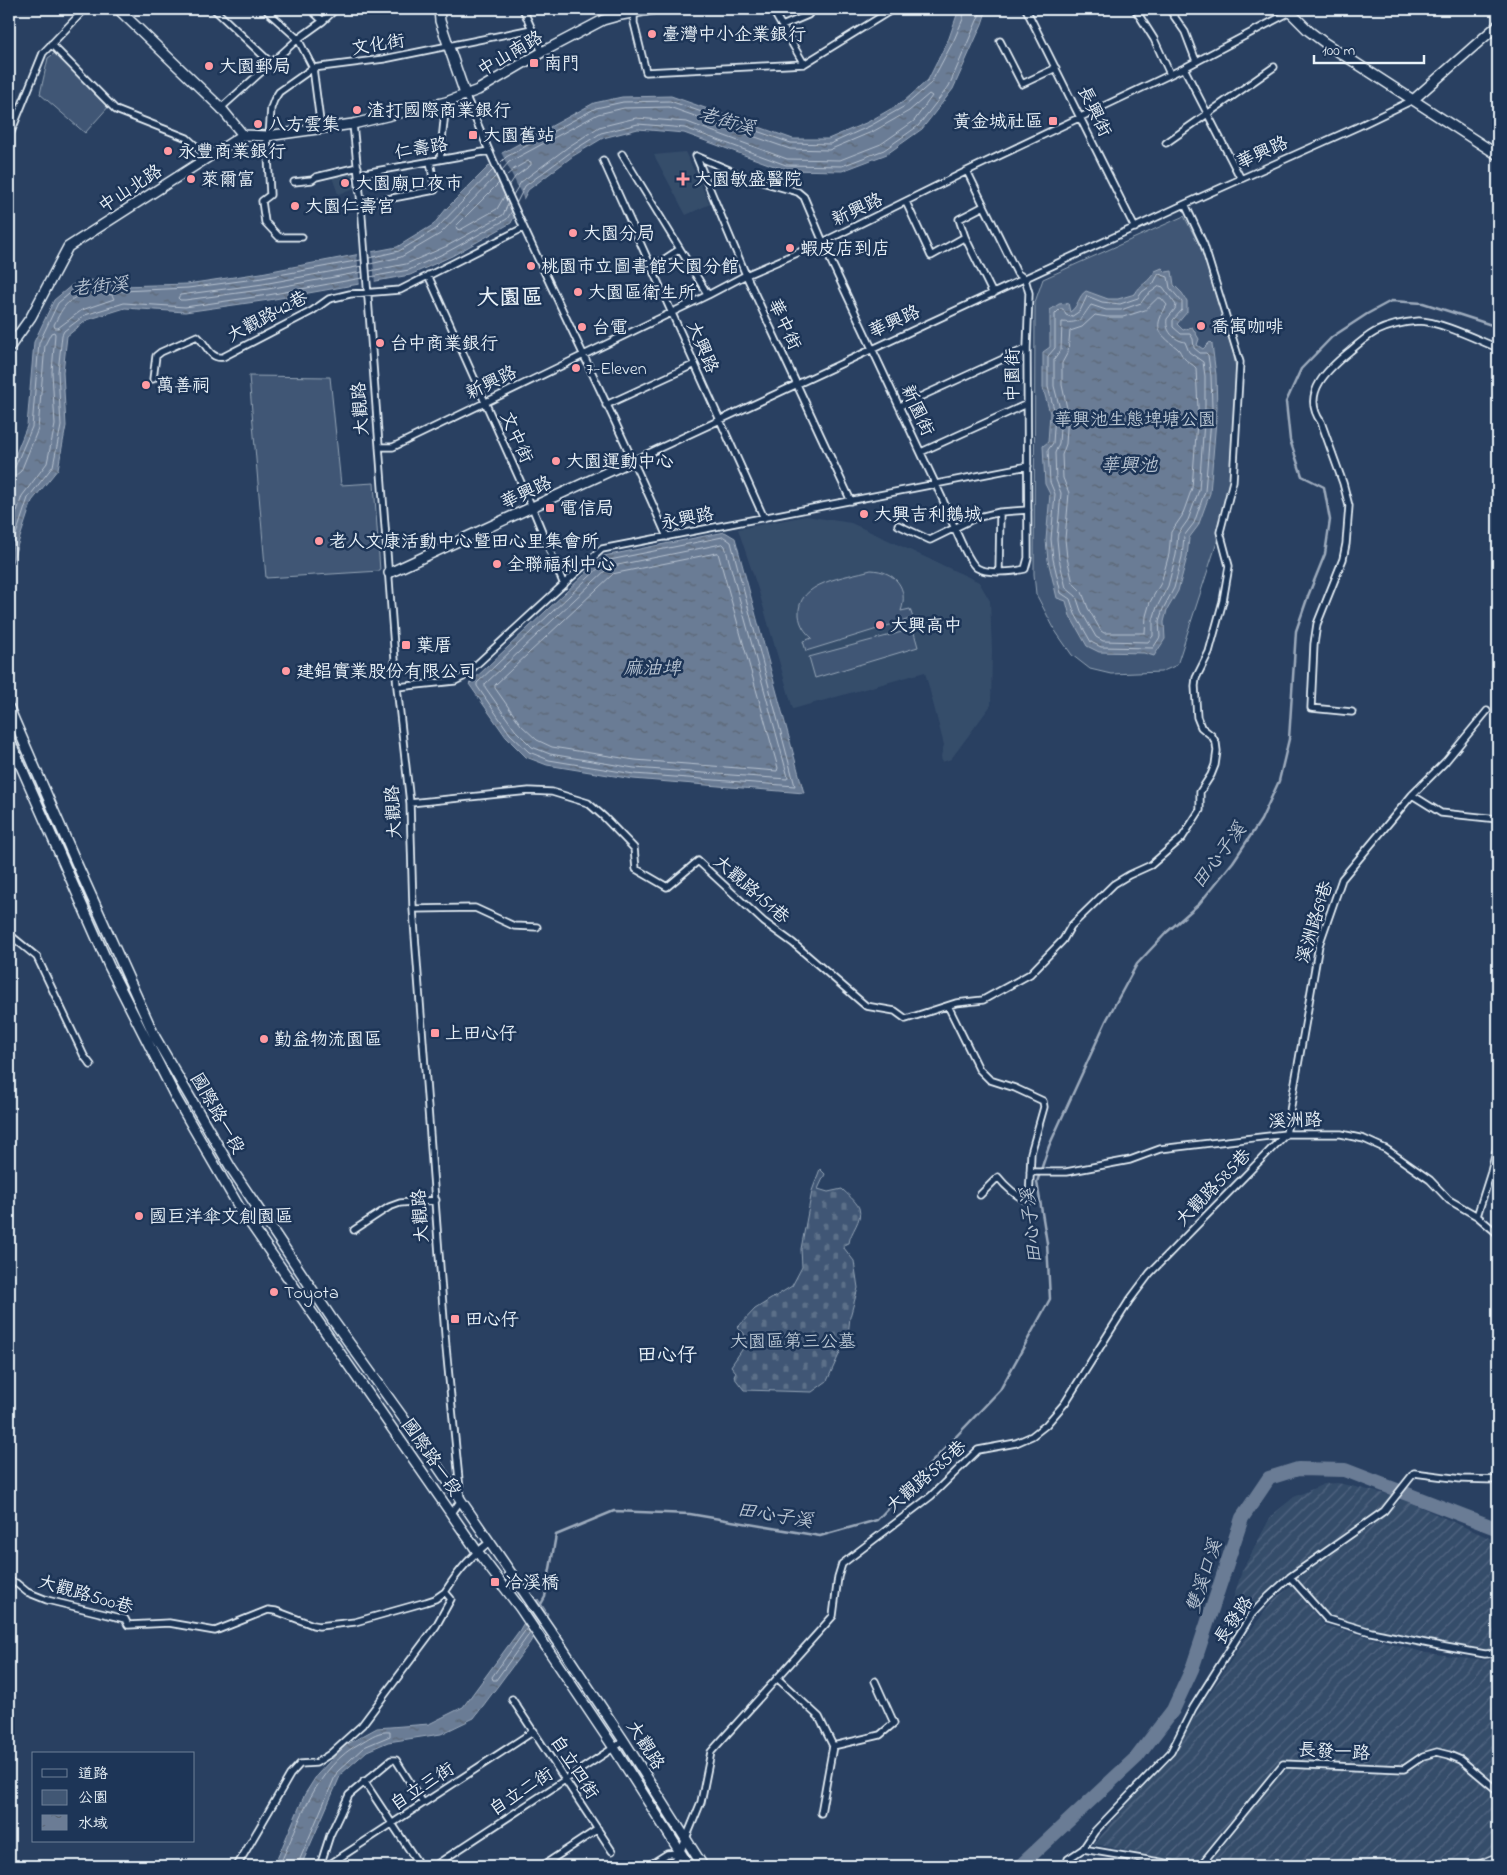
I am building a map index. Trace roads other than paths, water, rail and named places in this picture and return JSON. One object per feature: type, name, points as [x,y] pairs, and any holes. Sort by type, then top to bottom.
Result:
[{"type":"main road","points":[[118,9],[220,108],[243,135],[268,136],[353,124],[446,102],[466,94],[440,21],[439,9]]},
{"type":"main road","name":"中山南路","points":[[466,94],[478,90],[542,52],[604,20],[634,10],[654,9]]},
{"type":"main road","points":[[1288,10],[1309,31],[1325,43],[1498,155]]},
{"type":"main road","points":[[1413,100],[1498,25]]},
{"type":"main road","name":"中山北路","points":[[9,348],[31,317],[68,247],[243,135]]},
{"type":"main road","name":"華興路","points":[[388,573],[634,460]]},
{"type":"main road","name":"國際路一段","points":[[9,708],[80,871],[156,1037],[231,1168],[306,1280],[460,1500]]},
{"type":"main road","name":"國際路一段","points":[[9,739],[109,966],[176,1098],[239,1207],[452,1513]]},
{"type":"main road","points":[[295,1287],[306,1280]]},
{"type":"main road","points":[[460,1500],[490,1542]]},
{"type":"main road","points":[[452,1513],[477,1550]]},
{"type":"main road","name":"大觀路","points":[[490,1542],[624,1741],[703,1866]]},
{"type":"main road","name":"大觀路","points":[[477,1550],[520,1608],[690,1866]]},
{"type":"main road","points":[[1479,1866],[1498,1858]]},
{"type":"street","points":[[9,137],[43,53],[85,9]]},
{"type":"street","points":[[214,9],[272,64]]},
{"type":"street","points":[[310,9],[323,21]]},
{"type":"street","points":[[220,108],[298,39],[336,9]]},
{"type":"street","points":[[523,9],[542,52]]},
{"type":"street","points":[[772,9],[804,64]]},
{"type":"street","points":[[782,26],[808,15],[813,9]]},
{"type":"street","name":"長興街","points":[[1026,9],[1081,116],[1135,228]]},
{"type":"street","points":[[1135,9],[1154,39],[1170,74]]},
{"type":"street","points":[[1169,9],[1185,32],[1196,61]]},
{"type":"street","points":[[634,10],[634,23],[646,72],[804,64],[889,10]]},
{"type":"street","name":"新興路","points":[[379,447],[393,447],[746,275],[822,242],[906,202],[967,170],[1184,68],[1288,10]]},
{"type":"street","points":[[268,12],[298,39],[313,68],[321,129]]},
{"type":"street","name":"文化街","points":[[302,237],[280,237],[265,222],[262,201],[270,195],[268,136],[271,108],[280,92],[313,68],[384,59],[532,29]]},
{"type":"street","points":[[1000,41],[1022,84],[1056,68]]},
{"type":"street","points":[[51,44],[116,110],[187,138],[208,157]]},
{"type":"street","points":[[1166,143],[1274,67]]},
{"type":"street","points":[[1184,68],[1241,179]]},
{"type":"street","points":[[466,94],[489,152],[519,218],[606,405],[634,460],[668,537]]},
{"type":"street","name":"華興路","points":[[634,460],[1413,100]]},
{"type":"street","points":[[440,160],[446,102]]},
{"type":"street","name":"大觀路","points":[[353,124],[359,174],[397,687],[410,802],[413,909],[446,1347],[460,1500]]},
{"type":"street","name":"仁壽路","points":[[359,174],[489,152]]},
{"type":"street","points":[[622,154],[708,295]]},
{"type":"street","name":"新園街","points":[[696,156],[748,178],[798,192],[804,197],[822,242],[900,406],[969,560],[977,568],[999,572]]},
{"type":"street","name":"華中街","points":[[696,156],[746,275],[851,501]]},
{"type":"street","name":"大興路","points":[[603,160],[764,518]]},
{"type":"street","points":[[361,204],[435,190],[430,162]]},
{"type":"street","points":[[294,182],[312,180],[316,177],[358,167]]},
{"type":"street","name":"中園街","points":[[967,170],[1017,272],[1025,279],[1029,293],[1027,348],[1028,558],[1025,568],[1016,571],[999,572]]},
{"type":"street","points":[[906,202],[931,256],[965,238]]},
{"type":"street","points":[[980,1195],[998,1177],[1005,1185],[1025,1200],[1030,1200],[1031,1153],[1044,1107],[1043,1101],[1015,1088],[990,1080],[979,1069],[948,1006],[956,1002],[983,1000],[1030,974],[1063,940],[1071,926],[1114,884],[1129,874],[1150,865],[1182,838],[1200,810],[1200,792],[1211,776],[1215,765],[1216,743],[1212,736],[1201,727],[1197,718],[1195,686],[1196,678],[1209,652],[1223,601],[1229,566],[1220,532],[1234,481],[1240,362],[1204,245],[1185,204]]},
{"type":"street","points":[[984,206],[959,219],[965,238],[993,294]]},
{"type":"street","points":[[368,291],[400,290],[524,228]]},
{"type":"street","points":[[651,268],[680,249]]},
{"type":"street","name":"文中街","points":[[428,275],[532,507],[564,585]]},
{"type":"street","name":"大觀路42巷","points":[[154,379],[156,356],[197,336],[202,340],[212,356],[223,357],[312,311],[329,298],[368,291]]},
{"type":"street","points":[[1352,712],[1311,708],[1316,634],[1318,624],[1343,559],[1349,506],[1340,475],[1318,418],[1314,401],[1317,387],[1324,374],[1334,364],[1368,337],[1386,328],[1410,322],[1433,323],[1498,348]]},
{"type":"street","points":[[900,406],[1027,348]]},
{"type":"street","points":[[606,405],[694,365]]},
{"type":"street","points":[[921,452],[1027,404]]},
{"type":"street","name":"永興路","points":[[397,687],[455,681],[463,677],[602,549],[1028,466]]},
{"type":"street","points":[[898,525],[930,540],[975,518],[1000,512],[1028,510]]},
{"type":"street","points":[[999,572],[1000,512]]},
{"type":"street","name":"溪洲路69巷","points":[[1286,1134],[1319,945],[1342,879],[1412,795],[1445,762],[1487,710]]},
{"type":"street","name":"大觀路151巷","points":[[410,802],[529,791],[552,792],[588,804],[604,817],[634,848],[636,869],[667,887],[698,862],[764,922],[793,943],[866,1006],[894,1011],[906,1019],[948,1006]]},
{"type":"street","points":[[1412,795],[1440,813],[1498,819]]},
{"type":"street","points":[[413,909],[475,908],[514,926],[537,927]]},
{"type":"street","points":[[9,934],[37,957],[84,1056],[91,1065]]},
{"type":"street","name":"溪洲路","points":[[1030,1172],[1066,1172],[1130,1160],[1160,1148],[1286,1134],[1341,1134],[1364,1139],[1393,1154],[1430,1180],[1449,1200],[1477,1216],[1498,1234]]},
{"type":"street","name":"大觀路585巷","points":[[680,1853],[702,1802],[711,1752],[834,1616],[838,1577],[842,1564],[931,1496],[978,1450],[1016,1443],[1032,1436],[1046,1425],[1065,1403],[1129,1301],[1150,1273],[1286,1134]]},
{"type":"street","points":[[1477,1216],[1492,1172],[1498,1144]]},
{"type":"street","points":[[354,1230],[389,1207],[400,1203],[436,1200]]},
{"type":"street","name":"長發路","points":[[1066,1866],[1068,1859],[1083,1849],[1094,1831],[1171,1752],[1193,1708],[1252,1614],[1290,1576],[1384,1511],[1414,1473],[1461,1479],[1498,1480]]},
{"type":"street","points":[[452,1513],[460,1500]]},
{"type":"street","points":[[237,1866],[290,1775],[300,1764],[316,1763],[330,1754],[362,1725],[436,1626],[451,1599],[445,1592],[454,1577],[477,1550],[490,1542]]},
{"type":"street","points":[[1290,1576],[1327,1619],[1371,1632],[1485,1654],[1498,1653]]},
{"type":"street","name":"大觀路500巷","points":[[9,1581],[16,1583],[27,1592],[47,1600],[125,1619],[128,1625],[169,1623],[215,1631],[268,1610],[276,1610],[313,1625],[355,1622],[435,1599],[445,1592]]},
{"type":"street","points":[[777,1678],[819,1717],[834,1746],[821,1813]]},
{"type":"street","points":[[834,1746],[880,1736],[894,1723],[875,1681]]},
{"type":"street","name":"自立四街","points":[[512,1699],[612,1851]]},
{"type":"street","name":"自立三街","points":[[328,1866],[534,1732]]},
{"type":"street","name":"自立二街","points":[[434,1866],[624,1741]]},
{"type":"street","name":"長發一路","points":[[1200,1866],[1283,1764],[1404,1769],[1423,1756],[1437,1752],[1461,1760],[1498,1791]]},
{"type":"street","points":[[320,1866],[330,1835],[349,1795],[391,1760],[396,1760],[423,1803]]},
{"type":"street","points":[[364,1781],[420,1866]]},
{"type":"street","points":[[542,1866],[598,1829]]},
{"type":"street","points":[[1083,1849],[1183,1866]]},
{"type":"street","points":[[648,1866],[667,1854],[680,1853]]},
{"type":"street","points":[[665,1866],[680,1853]]},
{"type":"water","name":"老街溪","points":[[959,9],[987,9],[953,89],[922,129],[887,154],[842,171],[785,170],[684,133],[638,129],[603,138],[573,156],[528,190],[511,223],[452,256],[410,275],[269,300],[185,312],[125,308],[87,320],[67,336],[63,372],[66,426],[58,469],[32,501],[9,571],[9,471],[27,426],[34,342],[54,300],[72,285],[91,280],[122,286],[187,284],[261,273],[397,247],[433,225],[447,208],[502,153],[594,103],[622,97],[671,96],[793,139],[828,139],[868,122],[903,102],[928,80],[949,38]]},
{"type":"water","name":"華興池","points":[[1162,268],[1166,272],[1172,271],[1174,285],[1187,301],[1187,312],[1177,324],[1183,330],[1192,327],[1199,339],[1197,345],[1203,349],[1210,342],[1212,344],[1216,375],[1217,408],[1210,493],[1198,526],[1189,538],[1187,557],[1178,591],[1167,610],[1164,622],[1165,639],[1154,656],[1144,653],[1099,652],[1087,646],[1070,616],[1066,601],[1057,598],[1048,560],[1046,540],[1050,494],[1045,484],[1043,446],[1048,442],[1050,413],[1043,388],[1043,352],[1050,347],[1050,310],[1059,304],[1068,303],[1070,312],[1086,291],[1108,299],[1118,299],[1135,294],[1155,271]]},
{"type":"water","name":"麻油埤","points":[[725,532],[735,538],[804,793],[633,779],[547,765],[526,757],[506,737],[469,684],[604,556]]},
{"type":"water","points":[[538,1599],[548,1614],[529,1644],[474,1718],[441,1734],[388,1742],[367,1751],[341,1774],[301,1866],[274,1866],[305,1794],[317,1775],[344,1746],[377,1728],[429,1724],[463,1707],[519,1631]]},
{"type":"waterway","name":"田心子溪","points":[[540,1606],[545,1597],[556,1535],[614,1511],[690,1514],[820,1536],[877,1520],[1000,1390],[1050,1299],[1047,1243],[1037,1182],[1049,1146],[1106,1021],[1137,964],[1167,932],[1199,904],[1233,862],[1261,820],[1279,781],[1289,739],[1296,631],[1325,554],[1330,520],[1324,487],[1302,476],[1290,440],[1286,402],[1301,369],[1332,337],[1391,301],[1423,303],[1498,327]]},
{"type":"waterway","name":"雙溪口溪","points":[[1020,1866],[1137,1757],[1173,1710],[1192,1669],[1242,1518],[1269,1478],[1298,1469],[1345,1470],[1498,1529]]},
{"type":"place","name":"臺灣中小企業銀行","points":[[652,34]]},
{"type":"place","name":"南門","points":[[534,63]]},
{"type":"place","name":"大園郵局","points":[[209,66]]},
{"type":"place","name":"渣打國際商業銀行","points":[[357,110]]},
{"type":"place","name":"黃金城社區","points":[[1053,121]]},
{"type":"place","name":"八方雲集","points":[[258,124]]},
{"type":"place","name":"大園舊站","points":[[473,135]]},
{"type":"place","name":"永豐商業銀行","points":[[168,151]]},
{"type":"place","name":"萊爾富","points":[[191,179]]},
{"type":"place","name":"大園敏盛醫院","points":[[683,179]]},
{"type":"place","name":"大園廟口夜市","points":[[345,183]]},
{"type":"place","name":"大園仁壽宮","points":[[295,206]]},
{"type":"place","name":"大園分局","points":[[573,233]]},
{"type":"place","name":"蝦皮店到店","points":[[790,248]]},
{"type":"place","name":"桃園市立圖書館大園分館","points":[[531,266]]},
{"type":"place","name":"大園區衛生所","points":[[578,292]]},
{"type":"place","name":"喬寓咖啡","points":[[1201,326]]},
{"type":"place","name":"台電","points":[[582,327]]},
{"type":"place","name":"台中商業銀行","points":[[380,343]]},
{"type":"place","name":"7-Eleven","points":[[576,368]]},
{"type":"place","name":"萬善祠","points":[[146,385]]},
{"type":"place","name":"大園運動中心","points":[[556,461]]},
{"type":"place","name":"電信局","points":[[550,508]]},
{"type":"place","name":"大興吉利鵝城","points":[[864,514]]},
{"type":"place","name":"老人文康活動中心暨田心里集會所","points":[[319,541]]},
{"type":"place","name":"全聯福利中心","points":[[497,564]]},
{"type":"place","name":"大興高中","points":[[880,625]]},
{"type":"place","name":"葉厝","points":[[406,645]]},
{"type":"place","name":"建錩實業股份有限公司","points":[[286,671]]},
{"type":"place","name":"上田心仔","points":[[435,1033]]},
{"type":"place","name":"勤益物流園區","points":[[264,1039]]},
{"type":"place","name":"國巨洋傘文創園區","points":[[139,1216]]},
{"type":"place","name":"Toyota","points":[[274,1292]]},
{"type":"place","name":"田心仔","points":[[455,1319]]},
{"type":"place","name":"冾溪橋","points":[[495,1582]]},
{"type":"district","name":"大園區","points":[[510,296]]},
{"type":"district","name":"田心仔","points":[[667,1354]]},
{"type":"park label","name":"華興池生態埤塘公園","points":[[1135,419]]},
{"type":"park label","name":"大園區第三公墓","points":[[793,1341]]}]
